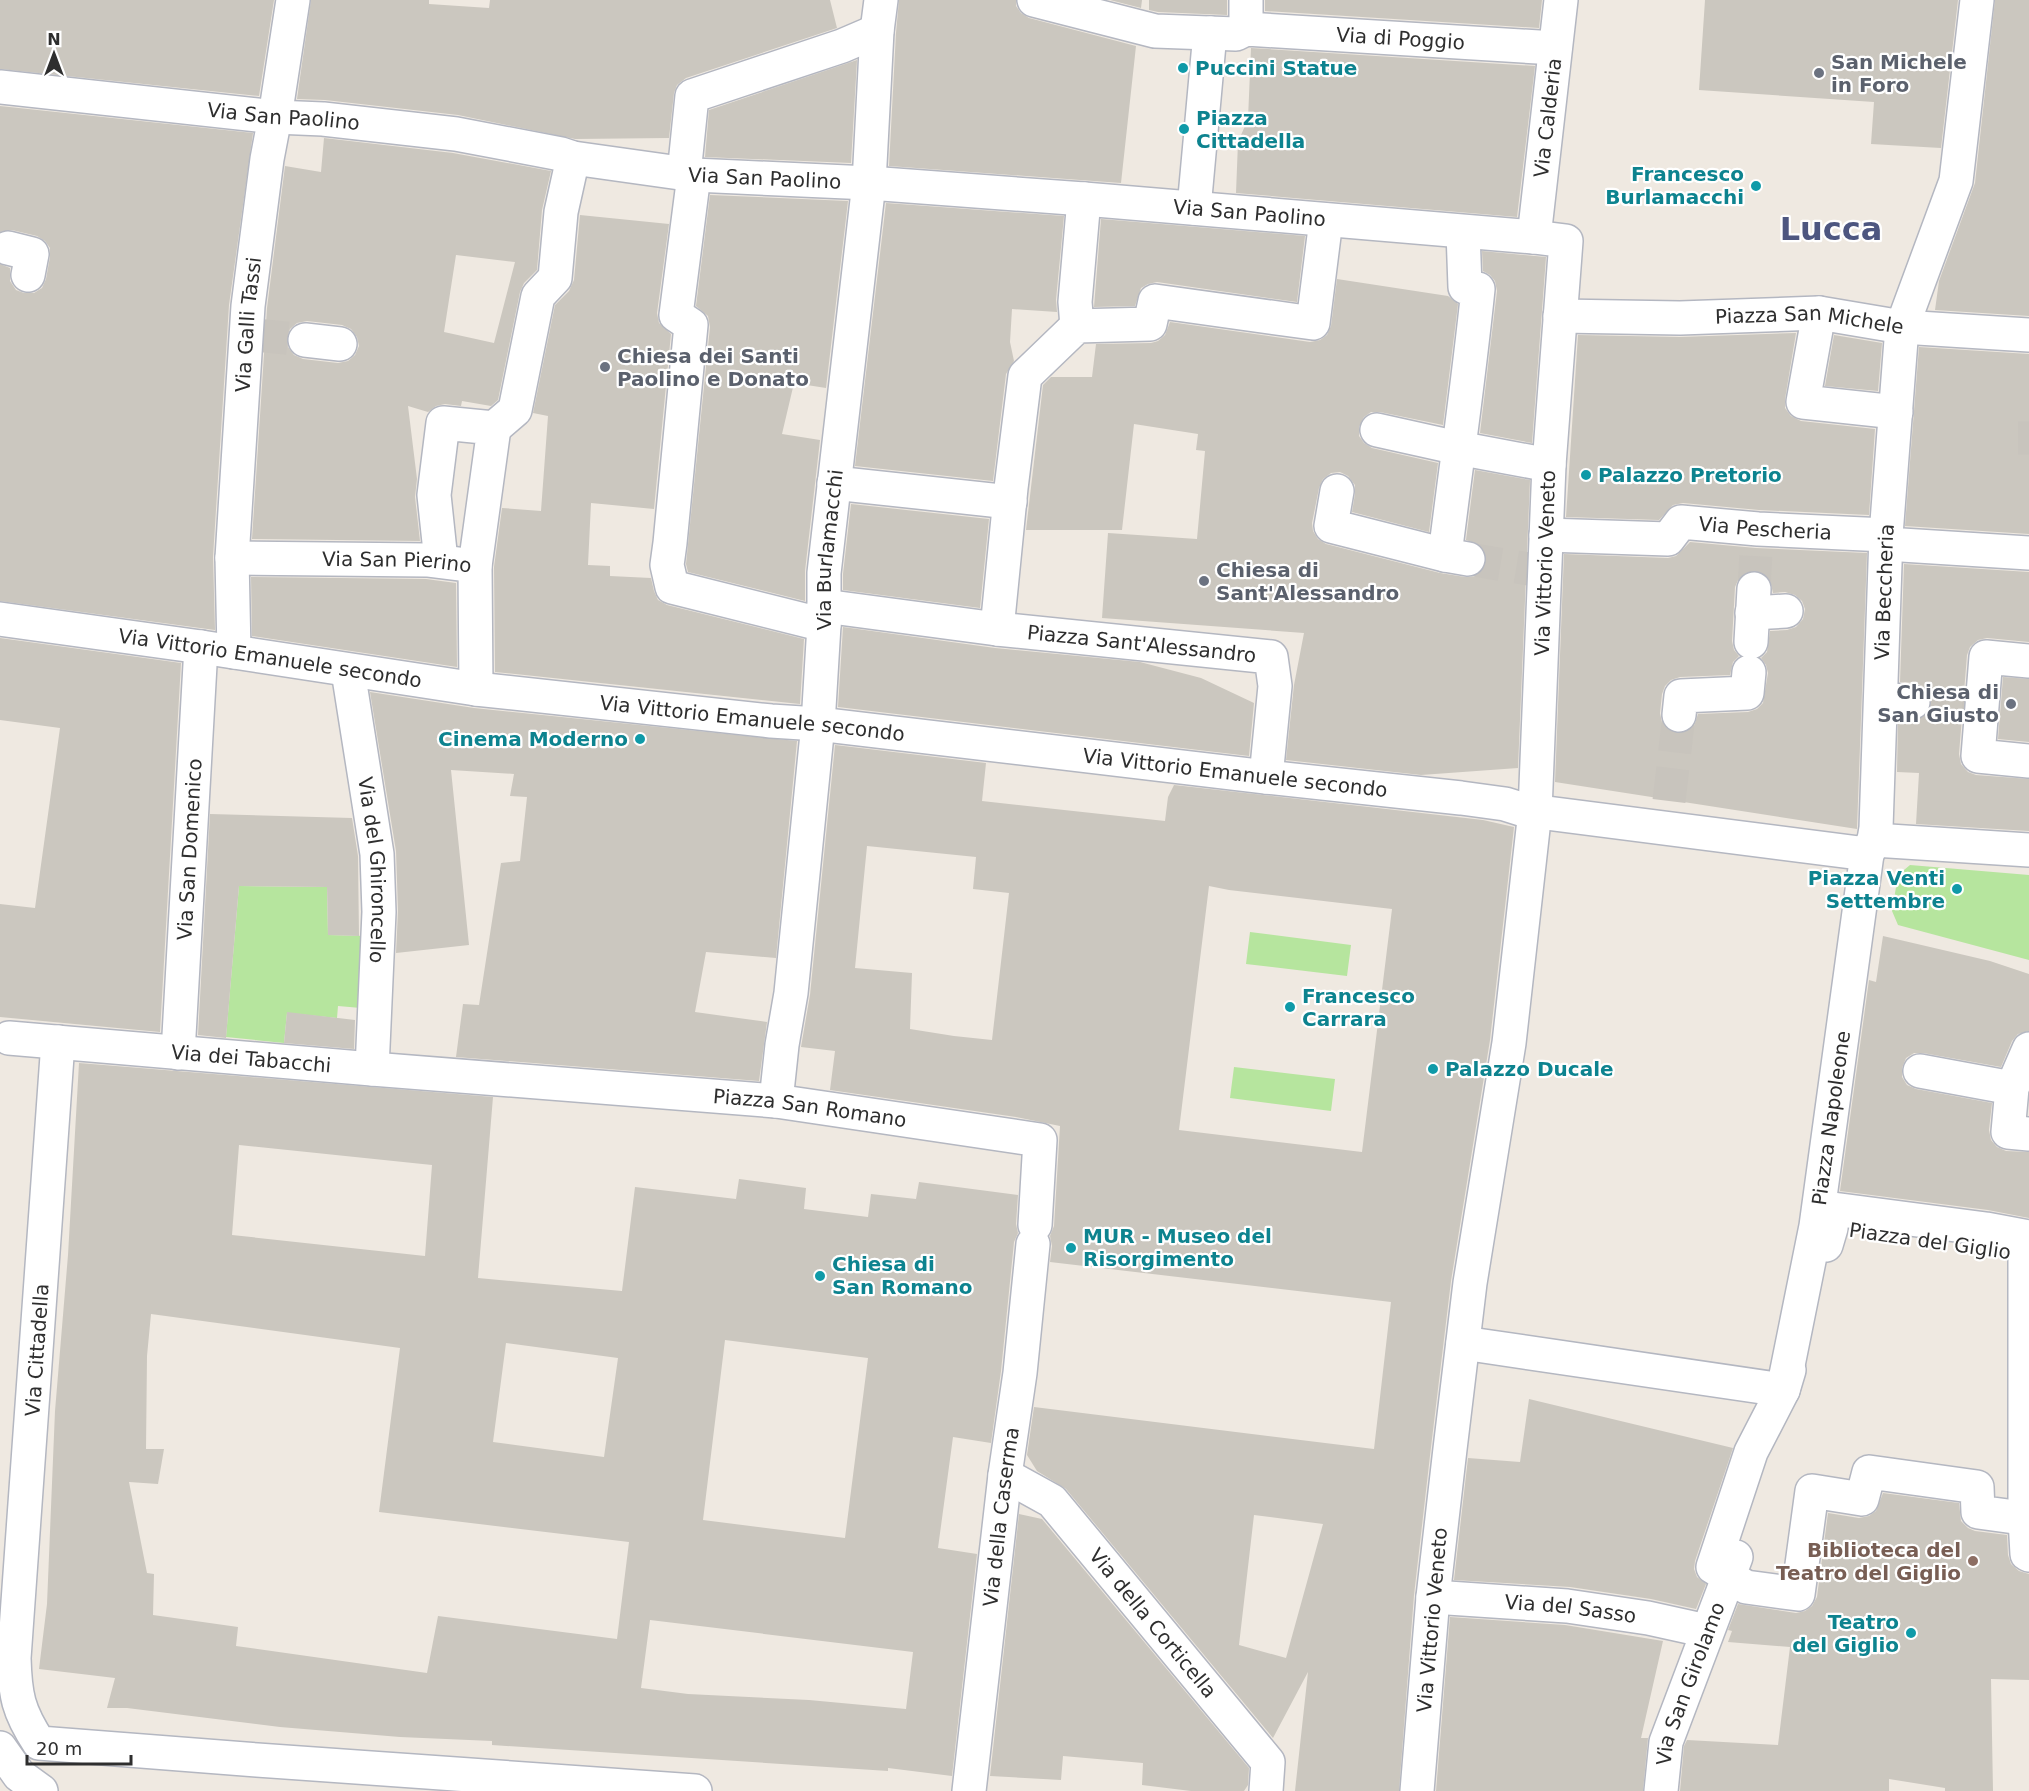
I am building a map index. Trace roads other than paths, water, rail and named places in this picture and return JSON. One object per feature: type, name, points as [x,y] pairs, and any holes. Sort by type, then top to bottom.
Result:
[{"type":"street","name":"Via Galli Tassi","points":[[234,652],[232,558],[250,334],[267,159],[292,0]]},
{"type":"street","points":[[1034,0],[1155,32],[1236,34],[1246,15]]},
{"type":"street","name":"Via Calderia","points":[[1534,237],[1561,0]]},
{"type":"street","name":"Piazza San Michele","points":[[1560,316],[1680,318],[1819,313],[1902,327],[1956,181],[1977,0]]},
{"type":"street","points":[[879,15],[842,46],[692,96],[689,175],[676,315],[691,325],[667,565],[672,587],[824,615],[990,628],[1009,506],[1025,375],[1077,326],[1150,324],[1155,301],[1313,323],[1326,220]]},
{"type":"street","name":"Via Burlamacchi","points":[[776,1101],[791,993],[818,724],[824,573],[869,183],[879,15]]},
{"type":"street","name":"Via di Poggio","points":[[1246,15],[1555,48]]},
{"type":"street","points":[[1194,208],[1210,33]]},
{"type":"street","name":"Via San Paolino","points":[[3,93],[323,120],[456,134],[573,158],[689,175],[869,183],[1534,237]]},
{"type":"street","points":[[475,566],[494,428],[516,410],[538,296],[555,278],[561,212],[573,158]]},
{"type":"street","points":[[1077,326],[1075,302],[1084,199]]},
{"type":"street","points":[[1337,491],[1331,526],[1410,557],[1456,557],[1458,448],[1469,380],[1478,289],[1464,288],[1463,232]]},
{"type":"street","name":"Via Vittorio Veneto","points":[[1520,807],[1540,571],[1546,535],[1566,242],[1534,237]]},
{"type":"street","points":[[8,248],[32,254],[28,275]]},
{"type":"street","points":[[1819,313],[1803,402],[1896,412]]},
{"type":"street","points":[[1902,327],[2029,335]]},
{"type":"street","name":"Via Beccheria","points":[[1870,847],[1876,828],[1886,540],[1902,327]]},
{"type":"street","points":[[305,340],[340,344]]},
{"type":"street","points":[[441,561],[434,495],[443,423],[494,428]]},
{"type":"street","points":[[1377,430],[1549,465]]},
{"type":"street","points":[[834,483],[1009,506]]},
{"type":"street","name":"Via Pescheria","points":[[1546,535],[1668,539],[1681,522],[1757,531],[2029,553]]},
{"type":"street","name":"Via San Pierino","points":[[232,558],[427,560],[475,566],[476,689]]},
{"type":"street","points":[[1679,715],[1682,696],[1747,693],[1752,629],[1786,611]]},
{"type":"street","name":"Via Vittorio Emanuele secondo","points":[[0,619],[201,646],[348,671],[476,689],[771,721],[818,724],[1520,807]]},
{"type":"street","name":"Piazza Sant'Alessandro","points":[[990,628],[1271,657],[1275,686],[1266,777]]},
{"type":"street","name":"Via San Domenico","points":[[178,1053],[201,646]]},
{"type":"street","points":[[2029,661],[1986,657],[1976,709],[1978,756],[2029,761]]},
{"type":"street","name":"Via del Ghironcello","points":[[348,671],[377,854],[379,912],[372,1069]]},
{"type":"street","points":[[1881,699],[1913,702]]},
{"type":"street","points":[[1783,1390],[1463,1343],[1470,1283],[1509,1043],[1520,807],[1667,814],[1870,847],[2029,850]]},
{"type":"street","name":"Piazza Napoleone","points":[[1824,1227],[1870,847]]},
{"type":"street","name":"Via dei Tabacchi","points":[[9,1038],[493,1079]]},
{"type":"street","name":"Via Cittadella","points":[[39,1743],[27,1725],[7,1665],[58,1042]]},
{"type":"street","points":[[2029,1049],[2012,1088],[2008,1131],[2029,1134]]},
{"type":"street","points":[[1920,1071],[2012,1088]]},
{"type":"street","name":"Piazza San Romano","points":[[493,1079],[776,1101],[1040,1140],[1034,1234]]},
{"type":"street","name":"Piazza del Giglio","points":[[1729,1578],[1713,1567],[1751,1452],[1783,1390],[1824,1227],[1833,1209],[1966,1226],[2028,1248]]},
{"type":"street","name":"Via della Caserma","points":[[969,1791],[1005,1475],[1020,1373],[1034,1234]]},
{"type":"street","points":[[2028,1248],[2027,1554],[2029,1555]]},
{"type":"street","name":"Via Vittorio Veneto","points":[[1417,1791],[1433,1597],[1463,1343]]},
{"type":"street","points":[[1729,1578],[1746,1587],[1798,1593],[1812,1491],[1862,1499],[1869,1472],[1977,1487],[1978,1512],[2027,1519]]},
{"type":"street","name":"Via della Corticella","points":[[1005,1475],[1052,1502],[1268,1761],[1266,1791]]},
{"type":"street","name":"Via San Girolamo","points":[[1661,1791],[1666,1742],[1729,1578]]},
{"type":"street","name":"Via del Sasso","points":[[1433,1597],[1567,1606],[1648,1618],[1707,1631]]},
{"type":"street","points":[[13,1768],[21,1744],[39,1743],[335,1779],[695,1791]]},
{"type":"tunnel","points":[[255,335],[305,340]]},
{"type":"tunnel","points":[[2018,438],[2029,438]]},
{"type":"tunnel","points":[[1754,589],[1757,533]]},
{"type":"tunnel","points":[[1468,559],[1535,570]]},
{"type":"tunnel","points":[[1913,702],[1971,708]]},
{"type":"tunnel","points":[[1669,801],[1679,715]]},
{"type":"place","name":"Puccini Statue","points":[[1183,68]]},
{"type":"place","name":"San Michele in Foro","points":[[1819,73]]},
{"type":"place","name":"Piazza Cittadella","points":[[1184,129]]},
{"type":"place","name":"Francesco Burlamacchi","points":[[1756,186]]},
{"type":"place","name":"Chiesa dei Santi Paolino e Donato","points":[[605,367]]},
{"type":"place","name":"Palazzo Pretorio","points":[[1586,475]]},
{"type":"place","name":"Chiesa di Sant'Alessandro","points":[[1204,581]]},
{"type":"place","name":"Chiesa di San Giusto","points":[[2011,704]]},
{"type":"place","name":"Cinema Moderno","points":[[640,739]]},
{"type":"place","name":"Piazza Venti Settembre","points":[[1957,889]]},
{"type":"place","name":"Francesco Carrara","points":[[1290,1007]]},
{"type":"place","name":"Palazzo Ducale","points":[[1433,1069]]},
{"type":"place","name":"MUR - Museo del Risorgimento","points":[[1071,1248]]},
{"type":"place","name":"Chiesa di San Romano","points":[[820,1276]]},
{"type":"place","name":"Biblioteca del Teatro del Giglio","points":[[1973,1561]]},
{"type":"place","name":"Teatro del Giglio","points":[[1911,1633]]},
{"type":"district","name":"Lucca","points":[[1831,229]]}]
